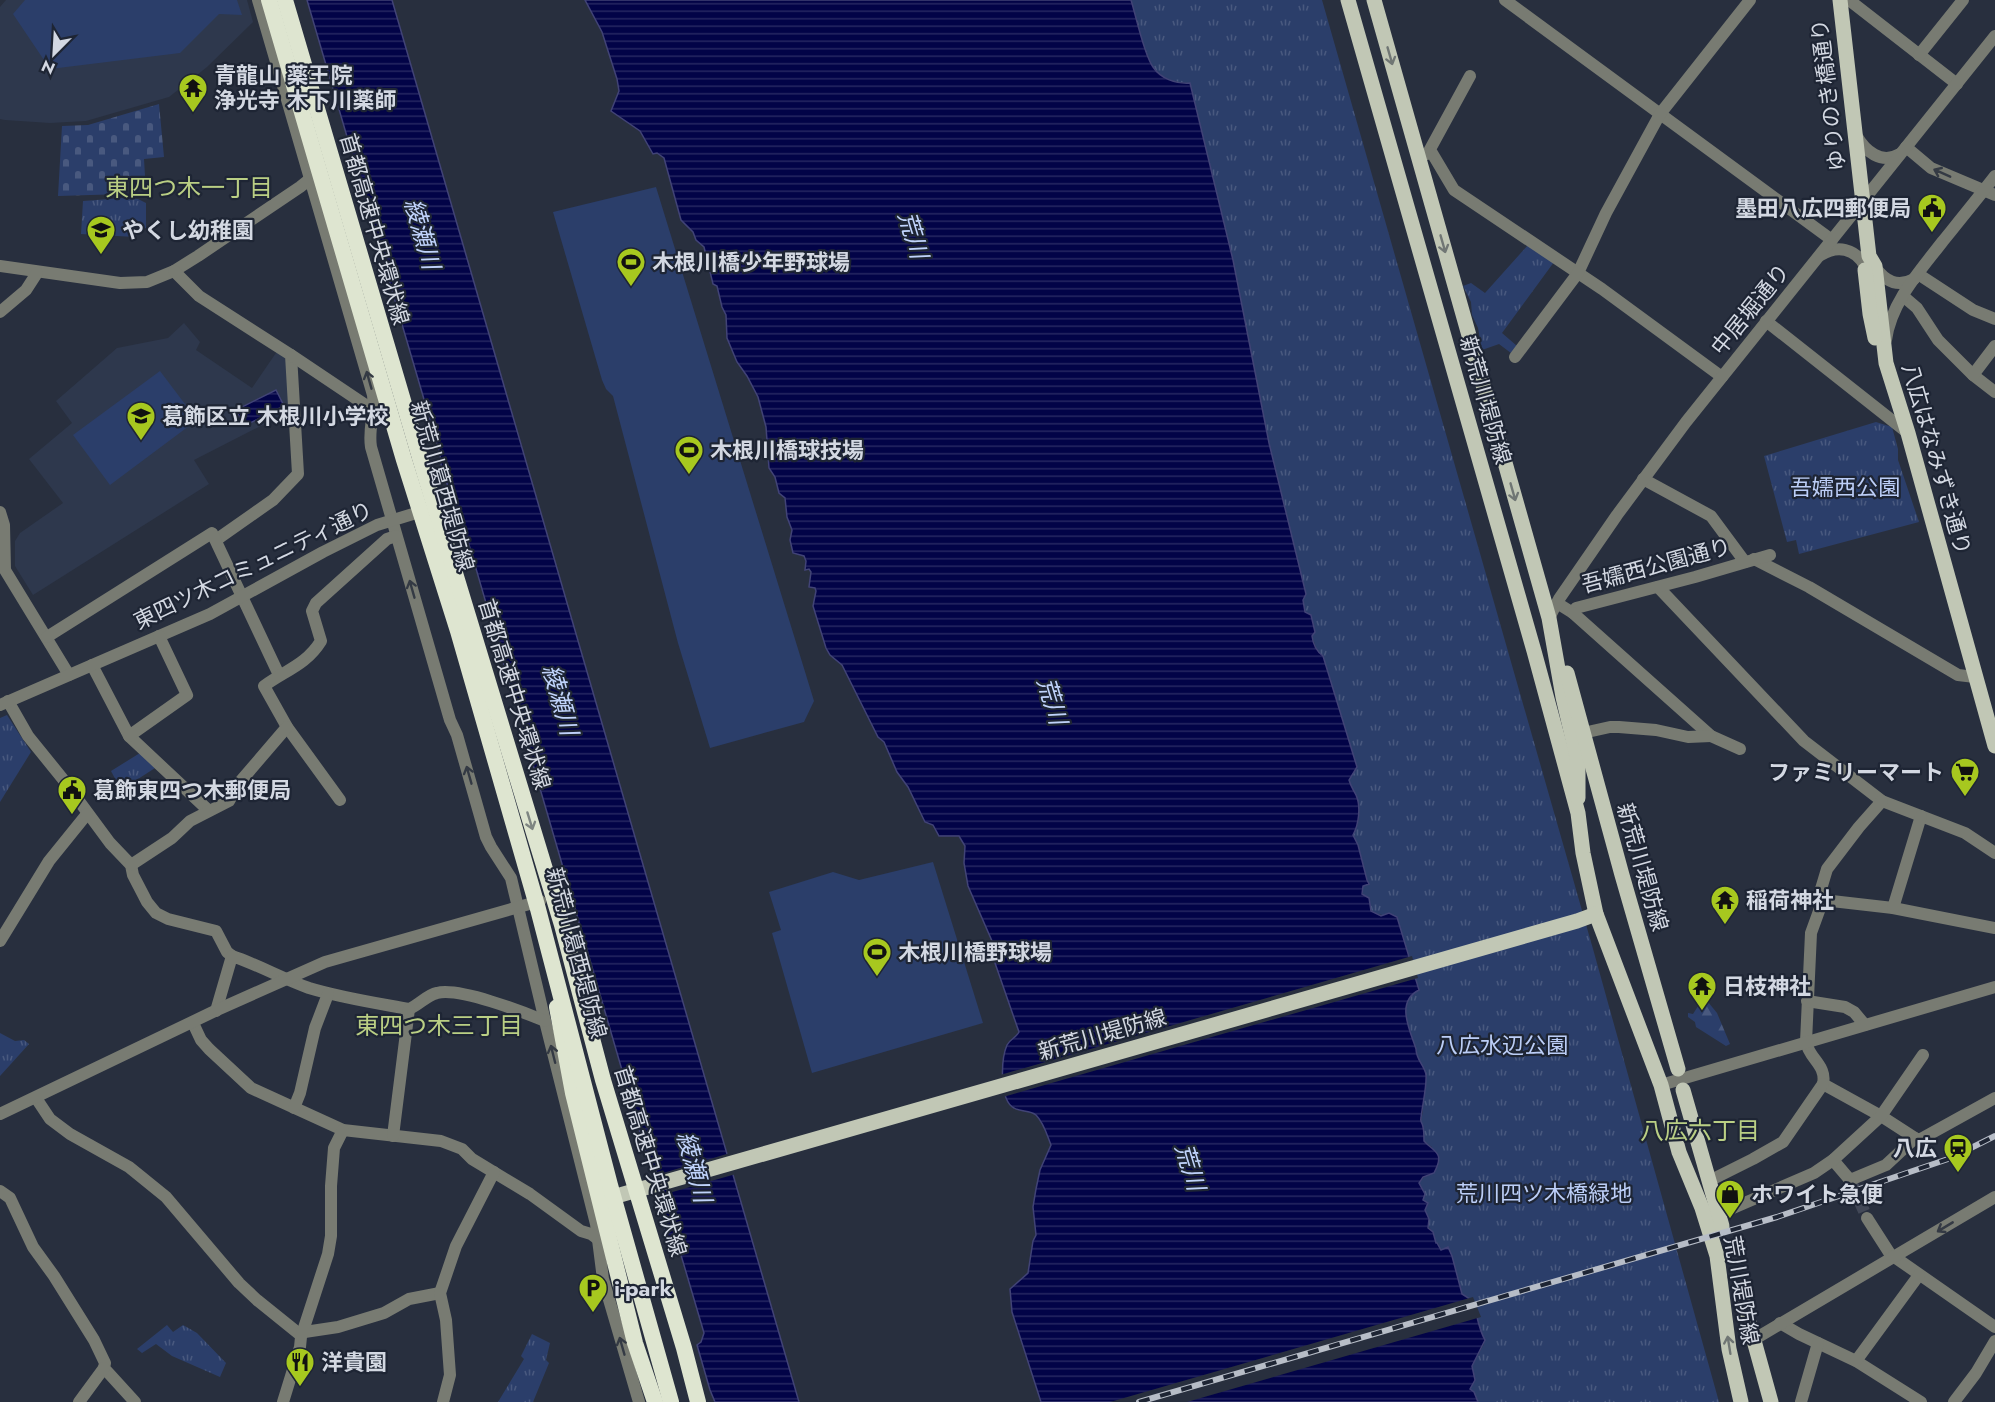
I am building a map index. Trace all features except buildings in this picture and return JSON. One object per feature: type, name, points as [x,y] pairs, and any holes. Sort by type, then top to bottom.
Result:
[{"type":"highway","name":"首都高速中央環状線","points":[[268,0],[539,905],[610,1185],[671,1402]]},
{"type":"highway","name":"首都高速中央環状線","points":[[285,0],[420,458],[562,925],[603,1080],[684,1348],[698,1402]]},
{"type":"highway","points":[[539,905],[576,1104],[635,1343],[655,1402]]},
{"type":"highway","points":[[603,1080],[688,1402]]},
{"type":"main road","name":"新荒川葛西堤防線","points":[[277,0],[427,509],[573,1023],[676,1402]]},
{"type":"main road","name":"新荒川堤防線","points":[[1348,0],[1578,813]]},
{"type":"main road","name":"新荒川堤防線","points":[[1374,0],[1423,155],[1549,618],[1563,697],[1578,761],[1578,813],[1583,853],[1596,914],[1661,1085]]},
{"type":"main road","name":"ゆりのき橋通り","points":[[1840,0],[1870,262],[1886,363]]},
{"type":"main road","name":"八広はなみずき通り","points":[[1886,363],[1908,433],[1975,677],[1991,719],[1995,743]]},
{"type":"main road","name":"新荒川堤防線","points":[[1553,643],[1569,678],[1622,875],[1678,1069]]},
{"type":"main road","name":"新荒川堤防線","points":[[620,1196],[1596,914]]},
{"type":"main road","name":"荒川堤防線","points":[[1661,1085],[1679,1152],[1702,1208],[1717,1256],[1729,1349],[1741,1402]]},
{"type":"main road","points":[[1683,1090],[1721,1220]]},
{"type":"main road","points":[[1740,1290],[1771,1402]]},
{"type":"street","points":[[258,0],[373,395],[369,432],[371,447],[396,536],[486,837],[511,878],[519,907],[596,1224],[603,1279],[639,1402]]},
{"type":"street","points":[[1505,0],[1832,240]]},
{"type":"street","points":[[1515,357],[1578,273],[1606,213],[1660,114],[1750,0]]},
{"type":"street","points":[[1849,0],[1957,84]]},
{"type":"street","points":[[1919,55],[1963,0]]},
{"type":"street","name":"中居堀通り","points":[[1549,618],[1643,479],[1686,422],[1995,36]]},
{"type":"street","points":[[1423,155],[1470,76]]},
{"type":"street","points":[[1856,134],[1872,154],[1887,158],[1904,150],[1931,168],[1989,193]]},
{"type":"street","points":[[1423,155],[1432,153],[1454,190],[1578,273],[1722,377]]},
{"type":"street","points":[[0,266],[37,273],[134,284],[147,282],[174,271],[229,236],[326,166]]},
{"type":"street","name":"八広はなみずき通り","points":[[1886,363],[1887,332],[1890,320],[1903,296],[1916,276],[1989,193],[1995,176]]},
{"type":"street","points":[[1820,256],[1828,250],[1840,248],[1870,262],[1890,282],[1904,283],[1916,276],[1973,310],[1995,319]]},
{"type":"street","points":[[174,271],[199,296],[291,355],[372,415]]},
{"type":"street","points":[[0,312],[26,290],[37,273]]},
{"type":"street","points":[[1903,296],[1917,308],[1938,340],[1973,375],[1995,392]]},
{"type":"street","points":[[1766,321],[1908,433]]},
{"type":"street","points":[[1973,375],[1995,346]]},
{"type":"street","points":[[216,540],[273,500],[298,474],[291,355]]},
{"type":"street","points":[[372,415],[397,409]]},
{"type":"street","points":[[1643,479],[1711,516],[1749,561],[1809,587],[1958,675],[1975,677]]},
{"type":"street","name":"東四ツ木コミュニティ通り","points":[[4,703],[210,614],[323,552],[392,520],[427,509]]},
{"type":"street","points":[[0,512],[4,525],[3,572],[69,675]]},
{"type":"street","points":[[46,638],[212,533],[279,675]]},
{"type":"street","points":[[340,800],[288,727],[264,686],[304,662],[321,640],[312,611],[316,603],[387,539],[396,536]]},
{"type":"street","name":"吾嬬西公園通り","points":[[1557,603],[1573,613],[1576,608],[1770,555]]},
{"type":"street","points":[[1658,587],[1804,741],[1882,801],[1965,833],[1995,853]]},
{"type":"street","points":[[1573,613],[1711,736],[1740,749]]},
{"type":"street","points":[[129,736],[187,695],[159,636]]},
{"type":"street","points":[[92,665],[129,736],[208,810]]},
{"type":"street","points":[[4,703],[87,814],[131,865],[133,875],[147,902],[156,913],[168,919],[216,931],[227,952],[232,956],[328,994],[409,1009],[438,992],[474,996],[545,1021]]},
{"type":"street","points":[[131,865],[172,838],[190,820],[229,801],[239,783],[288,727]]},
{"type":"street","points":[[1583,733],[1619,727],[1656,730],[1688,737],[1711,736]]},
{"type":"street","points":[[1709,1181],[1783,1142],[1823,1084],[1825,1077],[1823,1069],[1808,1051],[1806,1042],[1812,933],[1823,900],[1821,889],[1827,870],[1882,801]]},
{"type":"street","points":[[0,941],[4,927],[50,861],[87,814]]},
{"type":"street","points":[[1893,908],[1921,816]]},
{"type":"street","points":[[1823,900],[1893,908],[1995,928]]},
{"type":"street","points":[[0,1114],[325,962],[519,907],[539,905]]},
{"type":"street","points":[[216,1011],[232,956]]},
{"type":"street","points":[[1661,1085],[1995,987]]},
{"type":"street","points":[[294,1108],[300,1093],[315,1028],[328,994]]},
{"type":"street","points":[[1807,1000],[1845,1007],[1854,1012],[1865,1024]]},
{"type":"street","points":[[393,1136],[409,1009]]},
{"type":"street","points":[[194,1023],[201,1040],[251,1088],[343,1130],[441,1141],[462,1149],[472,1159],[530,1194],[581,1231],[599,1240]]},
{"type":"street","points":[[1721,1220],[1814,1173],[1833,1160],[1881,1116],[1923,1055]]},
{"type":"street","points":[[1823,1084],[1919,1140],[1995,1098]]},
{"type":"street","points":[[36,1098],[50,1119],[70,1134],[129,1167],[166,1197],[220,1263],[249,1293],[298,1333],[338,1327],[384,1313],[409,1299],[440,1293]]},
{"type":"street","points":[[283,1402],[328,1254],[331,1236],[334,1148],[343,1130]]},
{"type":"street","points":[[1833,1160],[1851,1182],[1886,1165],[1915,1138]]},
{"type":"street","points":[[443,1402],[450,1375],[446,1320],[440,1293],[456,1246],[494,1172]]},
{"type":"street","points":[[0,1191],[10,1198],[33,1247],[94,1340],[105,1363],[104,1368],[79,1402]]},
{"type":"street","points":[[1753,1340],[1995,1197]]},
{"type":"street","points":[[1867,1218],[1892,1257],[1995,1327]]},
{"type":"street","points":[[1856,1361],[1919,1275]]},
{"type":"street","points":[[1780,1323],[1856,1361],[1921,1402]]},
{"type":"street","points":[[1954,1402],[1976,1373],[1995,1341]]},
{"type":"street","points":[[1801,1402],[1818,1343]]},
{"type":"street","points":[[104,1368],[135,1402]]},
{"type":"shaded area","points":[[6,0],[247,0],[253,22],[207,67],[169,97],[86,121],[50,123],[5,120],[0,119],[0,7]]},
{"type":"shaded area","name":"葛飾区立 木根川小学校","points":[[184,323],[200,342],[196,350],[252,388],[278,350],[289,357],[292,410],[194,460],[209,484],[33,595],[15,566],[15,541],[20,533],[63,503],[29,459],[72,423],[56,401],[117,348],[168,338]]},
{"type":"green space","points":[[25,0],[237,0],[242,15],[219,14],[180,53],[50,69],[13,14]]},
{"type":"green space","name":"荒川四ツ木橋緑地","points":[[1131,0],[1322,0],[1593,949],[1719,1402],[1478,1402],[1474,1392],[1470,1389],[1475,1380],[1472,1366],[1484,1344],[1475,1310],[1462,1294],[1448,1248],[1441,1250],[1433,1232],[1427,1225],[1429,1219],[1424,1207],[1425,1194],[1419,1183],[1426,1175],[1432,1147],[1424,1141],[1421,1121],[1425,1070],[1420,1065],[1416,1053],[1407,1025],[1405,1009],[1411,995],[1418,989],[1397,917],[1376,913],[1364,901],[1363,886],[1369,884],[1353,835],[1359,817],[1357,798],[1351,787],[1312,636],[1314,632],[1311,615],[1305,612],[1303,600],[1306,594],[1269,443],[1233,260],[1190,83],[1169,80],[1153,67],[1143,45]]},
{"type":"green space","points":[[159,104],[164,157],[144,159],[145,176],[123,182],[123,194],[58,196],[62,126],[88,125]]},
{"type":"green space","points":[[656,187],[814,701],[804,722],[710,748],[678,643],[613,396],[606,389],[602,380],[553,212]]},
{"type":"green space","points":[[138,199],[146,203],[146,228],[140,230],[135,237],[81,234],[83,201]]},
{"type":"green space","points":[[1528,245],[1554,262],[1502,333],[1517,346],[1511,353],[1499,344],[1482,350],[1478,328],[1472,315],[1471,302],[1463,286],[1471,283],[1485,293]]},
{"type":"green space","points":[[160,371],[197,420],[110,485],[73,435]]},
{"type":"green space","name":"吾嬬西公園","points":[[1876,422],[1892,427],[1898,449],[1898,460],[1919,522],[1799,554],[1796,540],[1787,542],[1764,456]]},
{"type":"green space","points":[[7,715],[31,752],[0,802],[0,718]]},
{"type":"green space","points":[[140,753],[155,768],[121,790],[111,771]]},
{"type":"green space","name":"木根川橋野球場","points":[[933,862],[983,1023],[812,1073],[772,933],[781,930],[769,892],[833,872],[859,880]]},
{"type":"green space","points":[[1703,986],[1711,987],[1708,1002],[1717,1013],[1730,1044],[1726,1046],[1696,1027],[1695,1022],[1688,1017],[1688,1013],[1693,1014],[1702,1000],[1700,998]]},
{"type":"green space","points":[[0,1033],[15,1041],[24,1040],[29,1044],[0,1076]]},
{"type":"green space","points":[[167,1325],[173,1332],[183,1325],[197,1333],[226,1363],[220,1377],[172,1356],[156,1344],[142,1353],[137,1349]]},
{"type":"green space","points":[[532,1334],[550,1343],[546,1360],[549,1363],[533,1402],[498,1402],[524,1359],[521,1356]]},
{"type":"water","name":"綾瀬川","points":[[307,0],[392,0],[799,1402],[715,1402],[710,1390],[697,1345],[701,1342],[704,1333],[681,1255],[679,1251],[672,1251],[661,1216],[667,1207],[663,1187],[654,1168],[646,1159],[461,517],[457,516],[441,464],[440,454]]},
{"type":"water","name":"荒川","points":[[585,0],[1131,0],[1143,45],[1153,67],[1169,80],[1190,83],[1233,260],[1269,443],[1306,594],[1303,600],[1305,612],[1311,615],[1315,632],[1312,636],[1313,642],[1323,656],[1357,767],[1349,780],[1356,795],[1359,810],[1353,835],[1369,884],[1363,886],[1362,894],[1369,898],[1371,911],[1381,916],[1389,913],[1397,917],[1419,990],[1408,1002],[1406,1017],[1417,1056],[1426,1075],[1421,1120],[1424,1141],[1437,1154],[1439,1161],[1434,1173],[1423,1177],[1419,1183],[1425,1194],[1423,1200],[1428,1203],[1425,1210],[1429,1219],[1428,1228],[1433,1232],[1441,1250],[1448,1247],[1462,1294],[1473,1301],[1485,1340],[1472,1366],[1475,1380],[1470,1389],[1474,1392],[1478,1402],[1041,1402],[1012,1312],[1010,1289],[1028,1273],[1036,1235],[1033,1207],[1036,1189],[1040,1170],[1051,1145],[1039,1118],[1031,1112],[1014,1108],[1006,1097],[1003,1079],[1005,1051],[1008,1043],[1019,1032],[995,963],[992,941],[968,886],[964,863],[965,846],[959,836],[939,836],[933,825],[925,822],[908,787],[897,772],[884,742],[878,737],[842,665],[830,655],[826,648],[813,606],[816,591],[815,588],[809,587],[811,572],[809,569],[805,570],[804,556],[793,553],[790,540],[792,530],[787,517],[785,498],[779,493],[775,477],[769,468],[766,427],[758,397],[737,362],[727,338],[726,315],[717,286],[713,284],[704,247],[681,220],[664,158],[657,153],[653,154],[640,131],[611,111],[619,91],[617,79],[602,32]]},
{"type":"water","points":[[276,390],[284,406],[244,426],[236,410]]},
{"type":"pier","points":[[1412,956],[1418,978],[1003,1097],[1000,1075]]},
{"type":"pier","points":[[730,1153],[736,1174],[669,1193],[663,1173]]},
{"type":"pier","points":[[1473,1297],[1481,1317],[1187,1402],[1110,1402]]},
{"type":"tunnel","points":[[1852,1184],[1867,1218]]},
{"type":"railway","points":[[1139,1402],[1777,1217],[1951,1158],[1995,1136]]},
{"type":"place","name":"青龍山 薬王院 浄光寺 木下川薬師","points":[[193,114]]},
{"type":"place","name":"墨田八広四郵便局","points":[[1932,234]]},
{"type":"place","name":"やくし幼稚園","points":[[101,256]]},
{"type":"place","name":"木根川橋少年野球場","points":[[631,288]]},
{"type":"place","name":"葛飾区立 木根川小学校","points":[[141,442]]},
{"type":"place","name":"木根川橋球技場","points":[[689,476]]},
{"type":"place","name":"ファミリーマート","points":[[1965,798]]},
{"type":"place","name":"葛飾東四つ木郵便局","points":[[72,816]]},
{"type":"place","name":"稲荷神社","points":[[1725,926]]},
{"type":"place","name":"木根川橋野球場","points":[[877,978]]},
{"type":"place","name":"日枝神社","points":[[1702,1012]]},
{"type":"place","name":"八広","points":[[1958,1174]]},
{"type":"place","name":"ホワイト急便","points":[[1730,1220]]},
{"type":"place","name":"i-park","points":[[593,1314]]},
{"type":"place","name":"洋貴園","points":[[300,1388]]},
{"type":"district","name":"東四つ木一丁目","points":[[189,188]]},
{"type":"district","name":"東四つ木三丁目","points":[[439,1026]]},
{"type":"district","name":"八広六丁目","points":[[1700,1131]]},
{"type":"park label","name":"八広水辺公園","points":[[1502,1045]]}]
